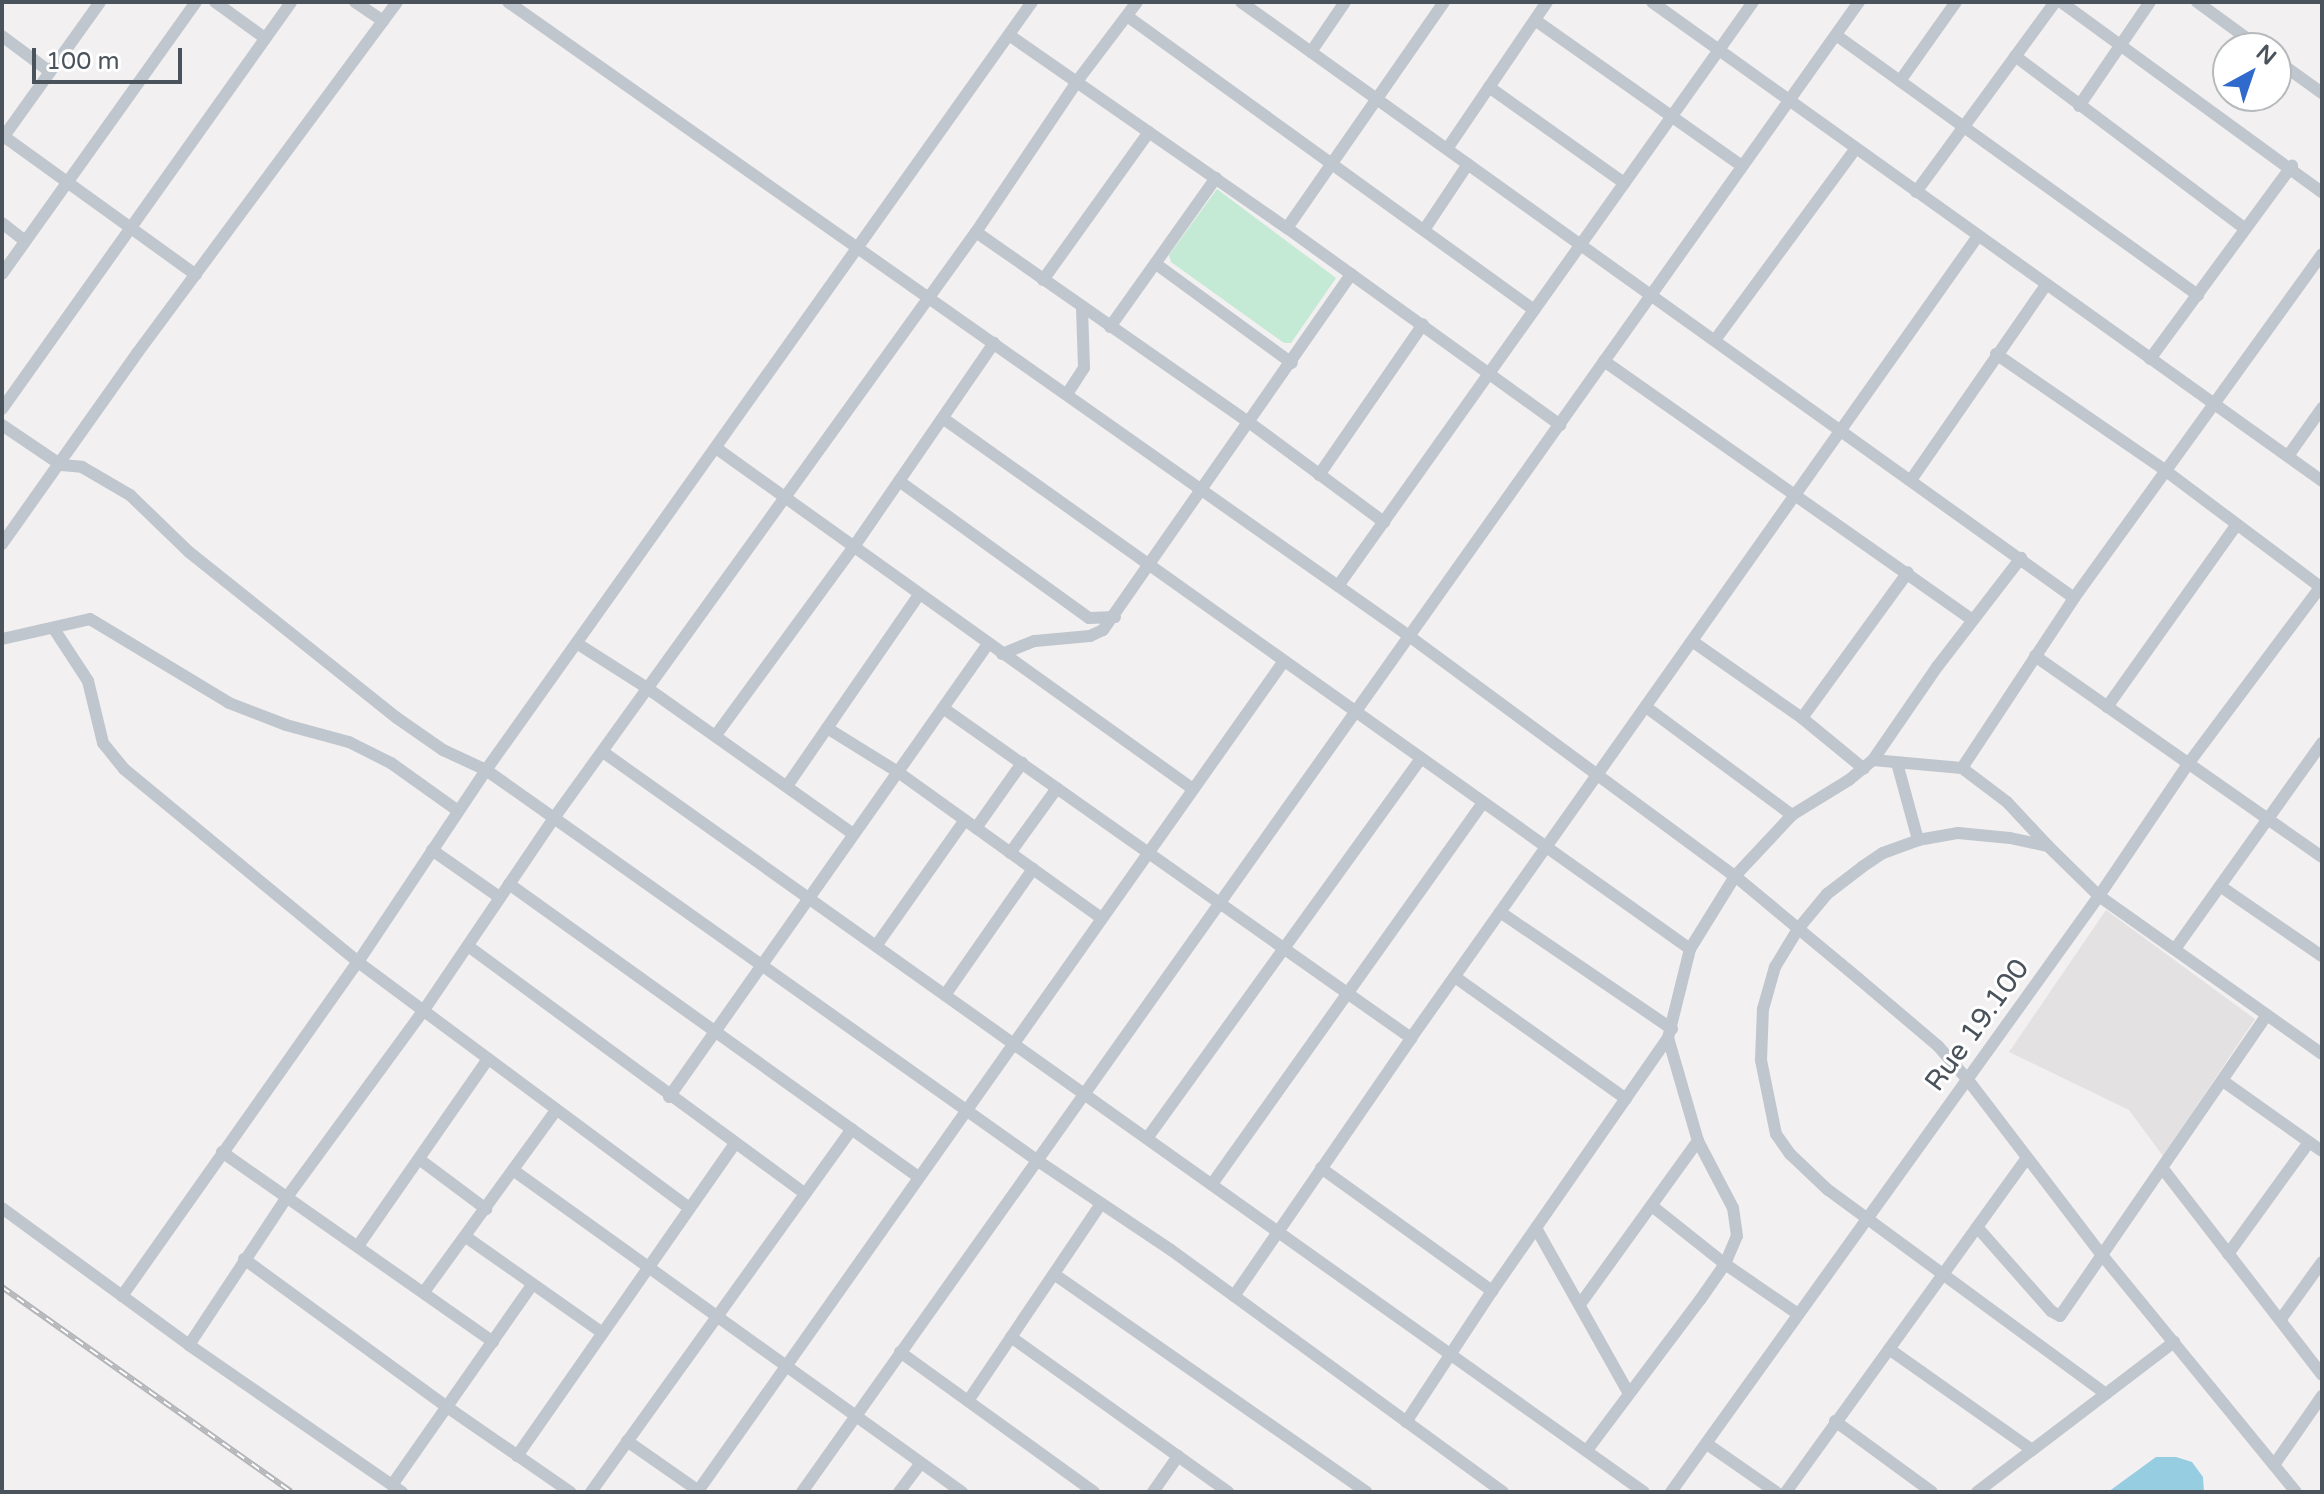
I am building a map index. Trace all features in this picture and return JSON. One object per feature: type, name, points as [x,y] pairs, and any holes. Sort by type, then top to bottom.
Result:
[{"type":"street","points":[[100,2],[3,137],[196,275]]},
{"type":"street","points":[[2,274],[65,181],[196,2]]},
{"type":"street","points":[[215,2],[265,38]]},
{"type":"street","points":[[2,409],[291,2]]},
{"type":"street","points":[[355,2],[383,21]]},
{"type":"street","points":[[2,544],[397,2]]},
{"type":"street","points":[[508,2],[930,296],[1409,636],[1735,876],[1938,1046],[1968,1080],[2102,1255],[2296,1492]]},
{"type":"street","points":[[122,1296],[358,962],[486,770],[1032,2]]},
{"type":"street","points":[[189,1345],[244,1259],[424,1010],[554,818],[976,232],[1078,80],[1137,2]]},
{"type":"street","points":[[1241,2],[2074,598]]},
{"type":"street","points":[[1311,52],[1345,2]]},
{"type":"street","points":[[1287,228],[1444,2]]},
{"type":"street","points":[[1447,149],[1547,2]]},
{"type":"street","points":[[1652,2],[2322,481]]},
{"type":"street","points":[[1338,586],[1753,2]]},
{"type":"street","points":[[802,1492],[1859,2]]},
{"type":"street","points":[[1900,81],[1956,2]]},
{"type":"street","points":[[1916,192],[2058,2],[2292,166],[2322,192]]},
{"type":"street","points":[[2079,106],[2150,2]]},
{"type":"street","points":[[2197,2],[2238,32]]},
{"type":"street","points":[[1127,16],[1534,310]]},
{"type":"street","points":[[1535,20],[1742,166]]},
{"type":"street","points":[[1009,35],[1078,80],[1423,324],[1560,425]]},
{"type":"street","points":[[1836,35],[2198,295]]},
{"type":"street","points":[[2,36],[49,71]]},
{"type":"street","points":[[2015,56],[2245,229]]},
{"type":"street","points":[[2292,71],[2322,93]]},
{"type":"street","points":[[1489,87],[1624,183]]},
{"type":"street","points":[[1043,280],[1149,132]]},
{"type":"street","points":[[1715,340],[1856,148]]},
{"type":"street","points":[[1424,230],[1468,164]]},
{"type":"street","points":[[2150,359],[2292,166]]},
{"type":"street","points":[[1110,327],[1216,178]]},
{"type":"street","points":[[2,223],[24,240]]},
{"type":"street","points":[[976,232],[1250,423],[1384,522]]},
{"type":"street","points":[[1234,1296],[1411,1038],[1978,236]]},
{"type":"street","points":[[1962,768],[2074,598],[2322,254]]},
{"type":"street","points":[[1156,264],[1292,363]]},
{"type":"street","points":[[1002,654],[1040,640],[1096,634],[1115,617],[1351,274]]},
{"type":"street","points":[[1911,480],[2046,285]]},
{"type":"street","points":[[1067,394],[1084,368],[1082,307]]},
{"type":"street","points":[[1319,475],[1423,324]]},
{"type":"street","points":[[716,735],[853,548],[994,343]]},
{"type":"street","points":[[1996,354],[2166,471],[2322,587]]},
{"type":"street","points":[[1604,361],[1908,572],[1972,620]]},
{"type":"street","points":[[2288,456],[2322,408]]},
{"type":"street","points":[[944,419],[1690,949]]},
{"type":"street","points":[[2,425],[61,465],[82,467],[130,495],[189,552],[397,718],[443,750],[486,770],[1234,1296],[1503,1492]]},
{"type":"street","points":[[716,448],[1193,789]]},
{"type":"street","points":[[899,481],[1089,618],[1115,617]]},
{"type":"street","points":[[2107,707],[2237,524]]},
{"type":"street","points":[[1406,1422],[1492,1291],[1670,1033],[1690,949],[1735,876],[1792,815],[1868,764],[2021,558]]},
{"type":"street","points":[[1802,718],[1908,572]]},
{"type":"street","name":"Rue 19.100","points":[[1671,1492],[2099,896],[2188,764],[2322,587]]},
{"type":"street","points":[[787,786],[919,595]]},
{"type":"street","points":[[2,639],[90,619],[229,703],[286,725],[349,742],[391,763],[458,811]]},
{"type":"street","points":[[54,629],[88,681],[103,743],[114,759],[247,873],[358,962],[689,1208]]},
{"type":"street","points":[[1692,641],[1868,764],[1962,768],[2007,802],[2099,896],[2322,1054]]},
{"type":"street","points":[[578,644],[716,735],[853,834]]},
{"type":"street","points":[[669,1097],[988,644]]},
{"type":"street","points":[[2035,656],[2322,857]]},
{"type":"street","points":[[627,1441],[699,1491],[784,1364],[1284,661]]},
{"type":"street","points":[[1646,707],[1792,815]]},
{"type":"street","points":[[943,708],[1411,1038]]},
{"type":"street","points":[[827,728],[898,772],[1101,918]]},
{"type":"street","points":[[2175,949],[2322,743]]},
{"type":"street","points":[[603,752],[1012,1044],[1148,1137],[1276,1232],[1588,1449],[1644,1492]]},
{"type":"street","points":[[1148,1137],[1286,950],[1420,760]]},
{"type":"street","points":[[876,946],[970,824],[1022,763]]},
{"type":"street","points":[[1897,763],[1918,840]]},
{"type":"street","points":[[1010,853],[1057,788]]},
{"type":"street","points":[[1212,1184],[1483,802]]},
{"type":"street","points":[[2048,846],[2010,838],[1958,833],[1918,840],[1883,853],[1862,867],[1827,894],[1798,929],[1775,967],[1763,1009],[1761,1060],[1768,1108],[1776,1134],[1790,1154],[1828,1190],[2106,1394]]},
{"type":"street","points":[[432,850],[499,897]]},
{"type":"street","points":[[945,995],[1033,869]]},
{"type":"street","points":[[509,884],[917,1176]]},
{"type":"street","points":[[2220,886],[2322,956]]},
{"type":"street","points":[[1500,912],[1670,1033],[1698,1141],[1737,1221],[1737,1236],[1725,1264],[1588,1449]]},
{"type":"street","points":[[468,946],[669,1097],[805,1194]]},
{"type":"street","points":[[1455,977],[1626,1099]]},
{"type":"street","points":[[1977,1227],[2058,1316],[2163,1169],[2267,1015]]},
{"type":"street","points":[[358,1246],[488,1059]]},
{"type":"street","points":[[2223,1081],[2322,1151]]},
{"type":"street","points":[[424,1292],[556,1110]]},
{"type":"street","points":[[591,1492],[852,1129]]},
{"type":"street","points":[[1581,1303],[1698,1141]]},
{"type":"street","points":[[2228,1254],[2309,1142]]},
{"type":"street","points":[[517,1456],[735,1144]]},
{"type":"street","points":[[222,1152],[493,1342]]},
{"type":"street","points":[[1786,1492],[2027,1158]]},
{"type":"street","points":[[419,1159],[486,1209]]},
{"type":"street","points":[[1321,1168],[1492,1291]]},
{"type":"street","points":[[2163,1169],[2322,1375]]},
{"type":"street","points":[[513,1170],[962,1492]]},
{"type":"street","points":[[968,1401],[1101,1204]]},
{"type":"street","points":[[1652,1206],[1725,1264],[1798,1314]]},
{"type":"street","points":[[2,1208],[189,1345],[397,1489],[447,1407],[532,1285]]},
{"type":"street","points":[[1536,1228],[1581,1303],[1628,1392]]},
{"type":"street","points":[[466,1237],[601,1332]]},
{"type":"street","points":[[244,1259],[570,1492]]},
{"type":"street","points":[[2281,1319],[2322,1262]]},
{"type":"street","points":[[1054,1274],[1367,1492]]},
{"type":"street","points":[[1011,1337],[1228,1492]]},
{"type":"street","points":[[1977,1492],[2174,1342]]},
{"type":"street","points":[[1889,1349],[2032,1450]]},
{"type":"street","points":[[900,1352],[1094,1492]]},
{"type":"street","points":[[2274,1465],[2322,1396]]},
{"type":"street","points":[[1835,1421],[1932,1492]]},
{"type":"street","points":[[1707,1444],[1776,1492]]},
{"type":"street","points":[[1153,1492],[1178,1456]]},
{"type":"street","points":[[899,1492],[921,1463]]},
{"type":"shaded area","points":[[2106,910],[2255,1019],[2163,1156],[2129,1110],[2009,1052]]},
{"type":"green space","points":[[1217,189],[1336,278],[1291,343],[1284,343],[1171,262],[1169,255]]},
{"type":"water","points":[[2156,1457],[2176,1457],[2192,1462],[2203,1477],[2204,1492],[2108,1492]]},
{"type":"railway","points":[[2,1287],[291,1492]]}]
